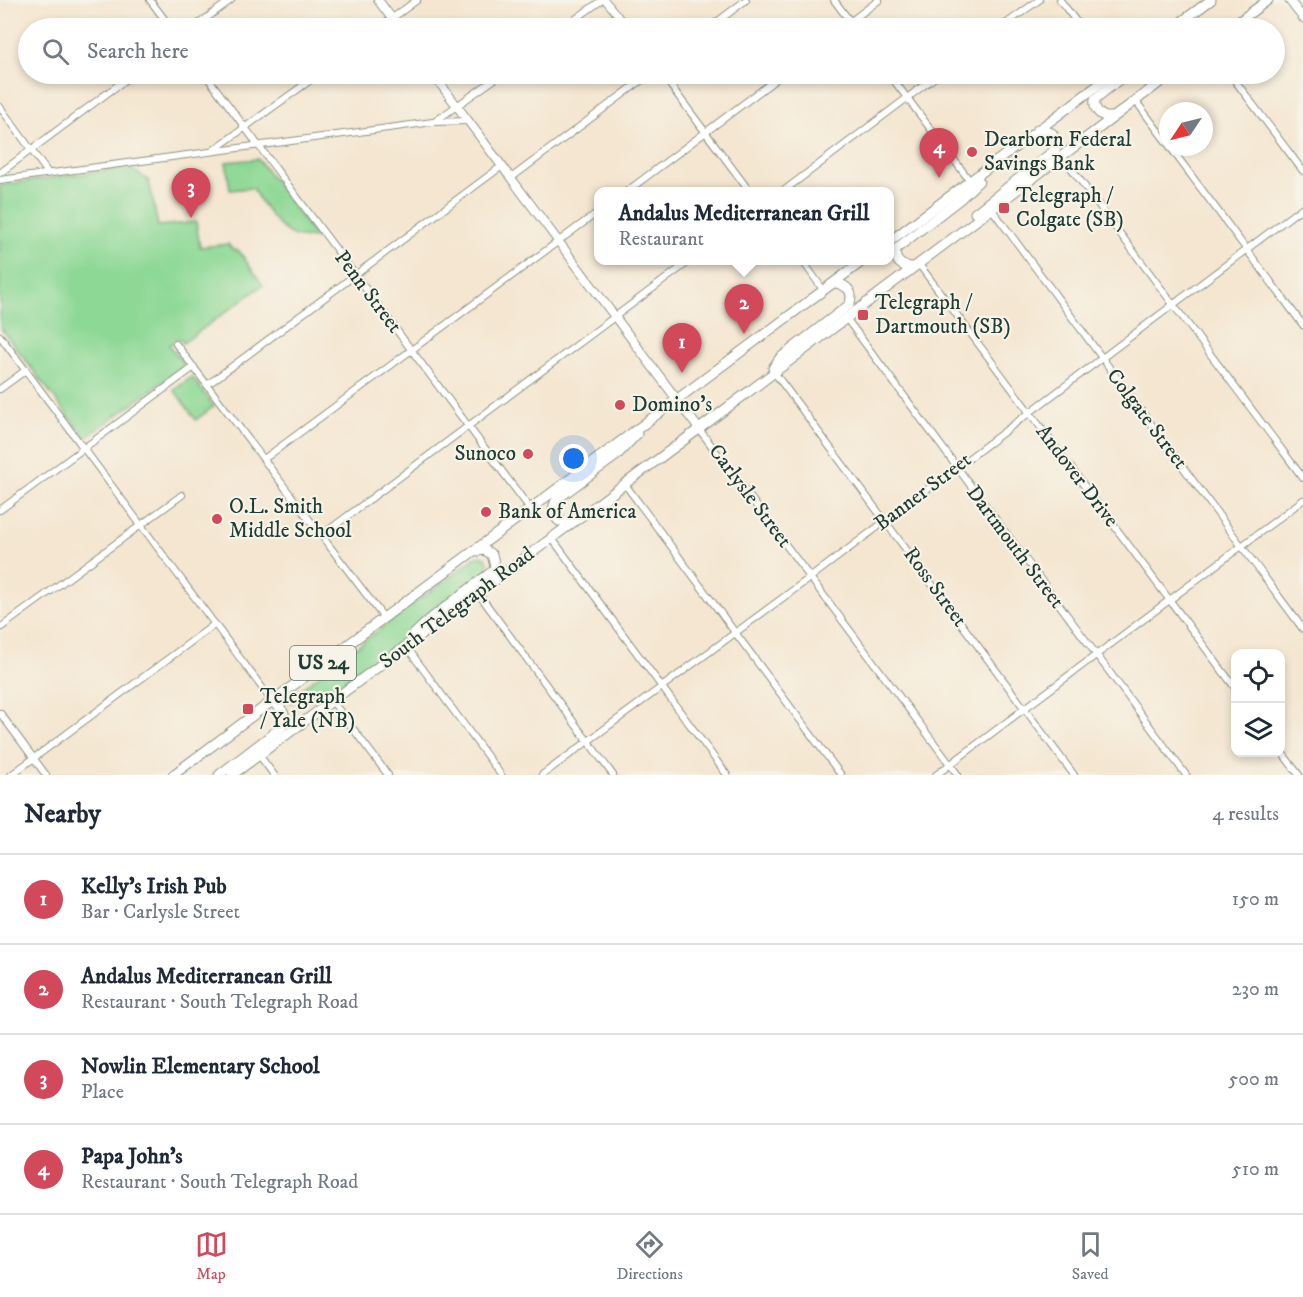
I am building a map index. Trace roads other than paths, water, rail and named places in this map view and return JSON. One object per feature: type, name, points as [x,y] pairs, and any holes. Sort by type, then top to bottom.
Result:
[{"type":"main road","points":[[1187,18],[1211,0]]},
{"type":"main road","points":[[1244,18],[1268,0]]},
{"type":"main road","points":[[1188,18],[1192,14]]},
{"type":"main road","points":[[894,238],[1099,84]]},
{"type":"main road","points":[[1112,117],[1103,116],[1097,111],[1094,103],[1095,99],[1114,84]]},
{"type":"main road","name":"South Telegraph Road","points":[[232,775],[699,429],[1157,84]]},
{"type":"main road","points":[[960,231],[986,204],[1056,149],[1056,141],[1052,133],[1038,129]]},
{"type":"main road","points":[[916,265],[903,266],[897,261],[895,252],[897,248],[960,199],[994,163]]},
{"type":"main road","name":"South Telegraph Road","points":[[173,775],[859,265]]},
{"type":"main road","points":[[765,379],[780,358],[849,305],[851,295],[849,288],[835,283]]},
{"type":"main road","points":[[572,522],[565,523],[556,518],[552,510],[557,499],[617,455],[631,443],[643,427]]},
{"type":"main road","points":[[394,655],[429,619],[494,570],[494,560],[489,551],[475,551]]},
{"type":"main road","points":[[219,775],[283,726],[285,719],[281,708],[272,701]]},
{"type":"street","points":[[150,0],[164,18]]},
{"type":"street","points":[[207,18],[231,0]]},
{"type":"street","points":[[378,0],[391,18]]},
{"type":"street","points":[[393,18],[417,0]]},
{"type":"street","points":[[578,18],[604,0],[619,18]]},
{"type":"street","points":[[722,18],[746,0]]},
{"type":"street","points":[[834,0],[848,18]]},
{"type":"street","points":[[856,18],[879,0]]},
{"type":"street","points":[[1014,18],[1039,0]]},
{"type":"street","points":[[1060,0],[1074,18]]},
{"type":"street","points":[[1289,0],[1303,18]]},
{"type":"street","points":[[0,173],[119,84]]},
{"type":"street","name":"Penn Street","points":[[212,84],[531,510]]},
{"type":"street","points":[[212,151],[304,84]]},
{"type":"street","name":"Carlysle Street","points":[[440,84],[958,775]]},
{"type":"street","points":[[433,122],[488,84]]},
{"type":"street","points":[[511,178],[637,84]]},
{"type":"street","points":[[670,84],[746,187]]},
{"type":"street","points":[[633,187],[769,84]]},
{"type":"street","points":[[896,84],[970,181]]},
{"type":"street","points":[[789,187],[926,84]]},
{"type":"street","points":[[1238,84],[1303,171]]},
{"type":"street","points":[[1135,100],[1159,132]]},
{"type":"street","points":[[0,107],[48,173]]},
{"type":"street","points":[[0,180],[433,122],[469,121]]},
{"type":"street","points":[[1062,156],[1303,478]]},
{"type":"street","points":[[1176,156],[1303,325]]},
{"type":"street","points":[[207,385],[502,166]]},
{"type":"street","name":"Banner Street","points":[[542,775],[811,577],[1303,207]]},
{"type":"street","name":"Colgate Street","points":[[991,208],[1303,629]]},
{"type":"street","points":[[264,459],[594,215]]},
{"type":"street","points":[[322,535],[687,265]]},
{"type":"street","points":[[805,265],[824,291]]},
{"type":"street","name":"Andover Drive","points":[[916,265],[1231,682]]},
{"type":"street","name":"Dartmouth Street","points":[[846,318],[1186,775]]},
{"type":"street","points":[[0,336],[272,701]]},
{"type":"street","points":[[176,344],[384,618]]},
{"type":"street","points":[[0,510],[194,367]]},
{"type":"street","points":[[0,389],[26,370]]},
{"type":"street","name":"Ross Street","points":[[774,372],[1074,775]]},
{"type":"street","points":[[624,483],[841,775]]},
{"type":"street","points":[[0,628],[182,495]]},
{"type":"street","points":[[936,775],[1303,500]]},
{"type":"street","points":[[551,537],[727,775]]},
{"type":"street","points":[[478,593],[613,775]]},
{"type":"street","points":[[11,775],[214,624]]},
{"type":"street","points":[[406,646],[501,775]]},
{"type":"street","points":[[332,700],[388,775]]},
{"type":"street","points":[[0,713],[46,775]]},
{"type":"street","points":[[259,755],[274,775]]},
{"type":"street","points":[[1285,756],[1299,775]]},
{"type":"place","name":"Dearborn Federal Savings Bank","points":[[972,152]]},
{"type":"place","name":"Papa John's","points":[[939,178]]},
{"type":"place","name":"Telegraph / Colgate (SB)","points":[[1004,208]]},
{"type":"place","name":"Nowlin Elementary School","points":[[191,218]]},
{"type":"place","name":"Telegraph / Dartmouth (SB)","points":[[863,315]]},
{"type":"place","name":"Andalus Mediterranean Grill","points":[[744,334]]},
{"type":"place","name":"Kelly's Irish Pub","points":[[682,373]]},
{"type":"place","name":"Domino's","points":[[620,405]]},
{"type":"place","name":"Sunoco","points":[[528,454]]},
{"type":"place","name":"Bank of America","points":[[486,512]]},
{"type":"place","name":"O.L. Smith Middle School","points":[[217,519]]},
{"type":"place","name":"Telegraph / Yale (NB)","points":[[248,709]]}]
